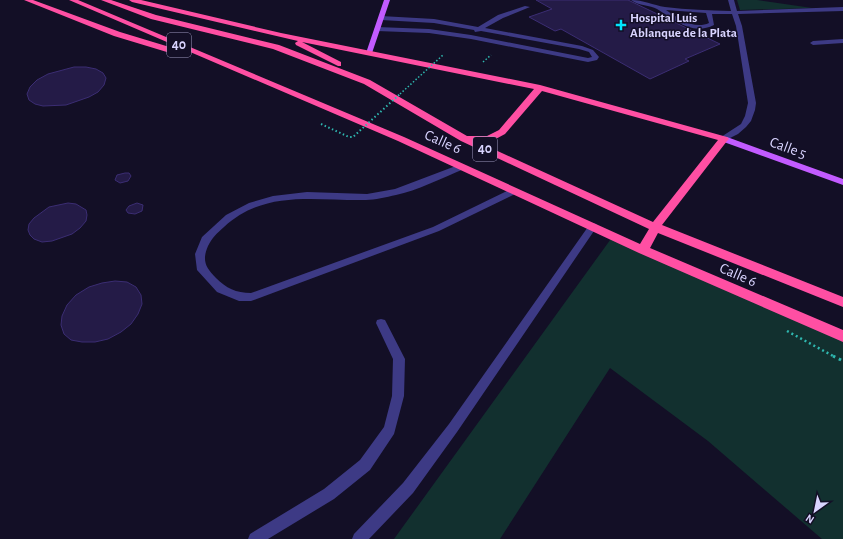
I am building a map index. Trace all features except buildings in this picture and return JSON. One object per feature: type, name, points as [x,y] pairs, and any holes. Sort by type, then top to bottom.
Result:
[{"type":"highway","points":[[27,0],[117,34],[249,74]]},
{"type":"highway","name":"Calle 6","points":[[72,0],[249,74],[461,167],[643,250],[843,336]]},
{"type":"highway","name":"Calle 6","points":[[104,0],[154,17],[276,47],[367,82],[464,140],[656,227],[843,302]]},
{"type":"highway","points":[[132,0],[281,35],[540,88],[724,139],[656,227],[643,250]]},
{"type":"highway","points":[[281,35],[331,60],[367,82]]},
{"type":"highway","points":[[464,140],[489,139],[502,132],[540,88]]},
{"type":"main road","points":[[370,53],[387,0]]},
{"type":"main road","name":"Calle 5","points":[[724,139],[843,182]]},
{"type":"street","points":[[634,0],[660,9],[686,24],[698,27],[708,27],[712,24],[709,12]]},
{"type":"street","points":[[724,0],[736,12]]},
{"type":"street","points":[[724,139],[740,129],[748,121],[752,103],[736,12],[731,0]]},
{"type":"street","points":[[471,37],[480,29],[503,15],[527,7]]},
{"type":"street","points":[[660,9],[757,13],[843,9]]},
{"type":"street","points":[[378,29],[429,31],[471,37],[588,60],[596,57],[591,51],[580,47],[434,21],[381,18]]},
{"type":"street","points":[[429,31],[434,21]]},
{"type":"street","points":[[813,43],[843,41]]},
{"type":"street","points":[[461,167],[397,192],[367,197],[307,195],[273,199],[252,205],[229,216],[207,237],[200,254],[202,270],[221,289],[239,297],[251,297],[436,229],[514,191]]},
{"type":"street","points":[[359,539],[408,488],[448,434],[593,226]]},
{"type":"street","points":[[255,539],[329,494],[365,465],[390,430],[398,396],[399,359],[381,323]]},
{"type":"path","points":[[478,60],[484,62],[491,55]]},
{"type":"path","points":[[321,124],[349,137],[353,137],[444,56]]},
{"type":"green space","points":[[737,0],[757,0],[812,8],[740,10]]},
{"type":"green space","points":[[613,236],[843,337],[843,539],[822,539],[708,441],[610,368],[500,539],[394,539]]},
{"type":"place","name":"Hospital Luis Ablanque de la Plata","points":[[621,25]]}]
